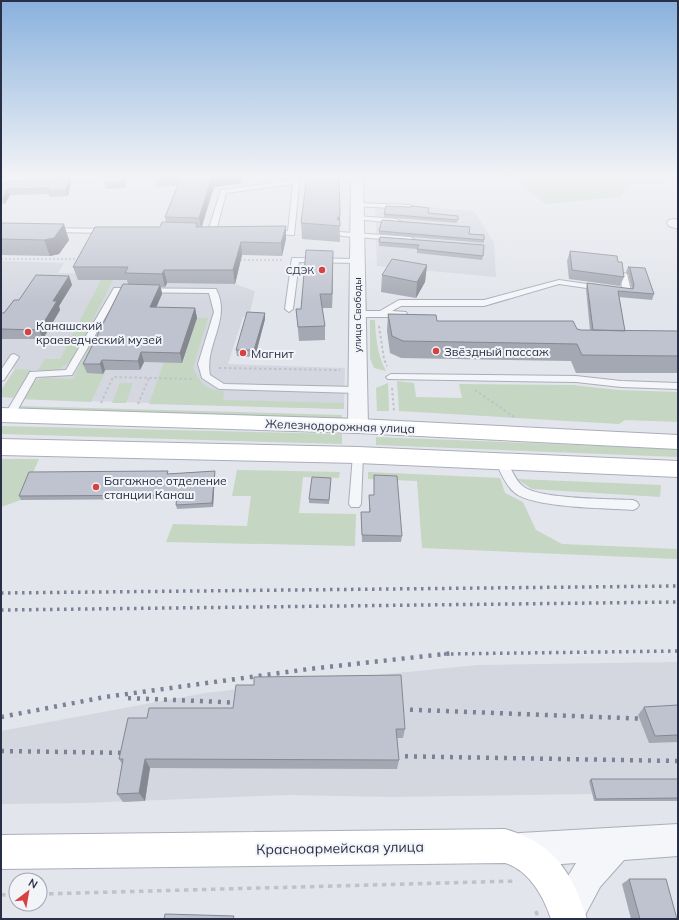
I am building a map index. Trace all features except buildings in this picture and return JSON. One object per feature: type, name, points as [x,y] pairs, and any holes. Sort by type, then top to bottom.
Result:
[{"type":"main road","name":"Железнодорожная улица","points":[[5,416],[358,426],[678,442]]},
{"type":"main road","name":"улица Свободы","points":[[358,426],[358,455]]},
{"type":"main road","points":[[1,447],[358,455],[678,469]]},
{"type":"main road","name":"Красноармейская улица","points":[[2,857],[505,846],[521,865]]},
{"type":"main road","points":[[521,865],[537,862],[551,878],[561,896],[558,917]]},
{"type":"street","name":"улица Свободы","points":[[355,218],[350,234],[357,261],[358,426]]},
{"type":"street","name":"Красноармейская улица","points":[[521,865],[617,844],[678,840]]},
{"type":"street","points":[[558,917],[598,860],[617,844]]},
{"type":"lane","points":[[204,231],[216,232],[218,218]]},
{"type":"lane","points":[[291,233],[293,218]]},
{"type":"lane","points":[[385,218],[402,222]]},
{"type":"lane","points":[[47,230],[117,231]]},
{"type":"lane","points":[[268,232],[300,233]]},
{"type":"lane","points":[[350,234],[420,240]]},
{"type":"lane","points":[[289,309],[295,260],[357,261]]},
{"type":"lane","points":[[380,314],[399,303],[484,303],[559,282],[627,291],[623,274]]},
{"type":"lane","points":[[5,416],[33,374],[68,373],[116,290],[213,291],[218,312],[203,368],[205,376],[222,387],[357,390]]},
{"type":"lane","points":[[357,314],[413,314]]},
{"type":"lane","points":[[1,378],[14,357]]},
{"type":"lane","points":[[391,377],[576,379],[621,384],[678,386]]},
{"type":"lane","points":[[355,504],[358,455]]},
{"type":"lane","points":[[502,462],[506,472],[519,490],[536,498],[633,505]]},
{"type":"path","points":[[1,259],[88,259]]},
{"type":"path","points":[[240,260],[295,260]]},
{"type":"path","points":[[380,314],[384,359],[391,377],[395,416]]},
{"type":"path","points":[[203,368],[343,370]]},
{"type":"path","points":[[100,405],[113,377],[210,379]]},
{"type":"path","points":[[137,406],[149,378]]},
{"type":"path","points":[[458,378],[516,418]]},
{"type":"path","points":[[48,894],[521,865]]},
{"type":"path","points":[[535,904],[558,917]]},
{"type":"shaded area","points":[[375,218],[478,218],[494,243],[496,277],[377,266]]},
{"type":"shaded area","points":[[1,261],[64,263],[58,273],[237,276],[235,284],[255,291],[249,316],[243,317],[228,364],[345,368],[344,409],[21,399],[38,371],[1,368]]},
{"type":"shaded area","points":[[678,662],[678,801],[592,794],[391,797],[289,795],[84,803],[1,804],[1,731],[205,693],[256,687],[478,665]]},
{"type":"green space","points":[[104,274],[116,274],[72,361],[56,371],[38,370],[45,359],[60,359]]},
{"type":"green space","points":[[118,298],[110,362],[91,402],[21,399],[32,382],[43,378],[73,379],[112,302]]},
{"type":"green space","points":[[197,318],[208,318],[193,368],[201,382],[208,388],[224,391],[223,400],[344,403],[344,409],[149,404],[164,362],[183,363]]},
{"type":"green space","points":[[370,320],[375,320],[378,346],[386,371],[374,368],[370,358]]},
{"type":"green space","points":[[15,369],[32,370],[13,398],[1,397],[1,390]]},
{"type":"green space","points":[[397,381],[414,383],[416,397],[462,398],[459,384],[573,385],[618,390],[678,392],[678,422],[625,420],[619,424],[399,411]]},
{"type":"green space","points":[[120,383],[133,383],[126,403],[112,403]]},
{"type":"green space","points":[[388,383],[389,411],[377,411],[376,388]]},
{"type":"green space","points":[[17,406],[342,415],[342,419],[15,410]]},
{"type":"green space","points":[[1,426],[342,434],[342,444],[1,434]]},
{"type":"green space","points":[[376,437],[678,449],[678,457],[376,445]]},
{"type":"green space","points":[[1,459],[39,459],[21,500],[1,507]]},
{"type":"green space","points":[[237,470],[340,472],[339,478],[303,477],[299,513],[356,514],[355,546],[166,542],[173,524],[247,526],[251,496],[232,496]]},
{"type":"green space","points":[[368,472],[500,478],[505,493],[523,502],[536,530],[562,544],[678,549],[678,559],[422,548],[417,481],[368,479]]},
{"type":"green space","points":[[517,479],[661,485],[660,497],[532,489]]},
{"type":"railway","points":[[1,593],[678,586]]},
{"type":"railway","points":[[1,610],[678,602]]},
{"type":"railway","points":[[444,654],[678,651]]},
{"type":"railway","points":[[444,654],[453,653]]},
{"type":"railway","points":[[1,717],[105,697],[309,669],[444,654]]},
{"type":"railway","points":[[128,698],[244,703]]},
{"type":"railway","points":[[392,709],[650,719]]},
{"type":"railway","points":[[1,751],[131,753]]},
{"type":"railway","points":[[387,756],[678,761]]},
{"type":"place","name":"СДЭК","points":[[322,270]]},
{"type":"place","name":"Канашский краеведческий музей","points":[[28,332]]},
{"type":"place","name":"Звёздный пассаж","points":[[436,351]]},
{"type":"place","name":"Магнит","points":[[243,353]]},
{"type":"place","name":"Багажное отделение станции Канаш","points":[[96,487]]}]
